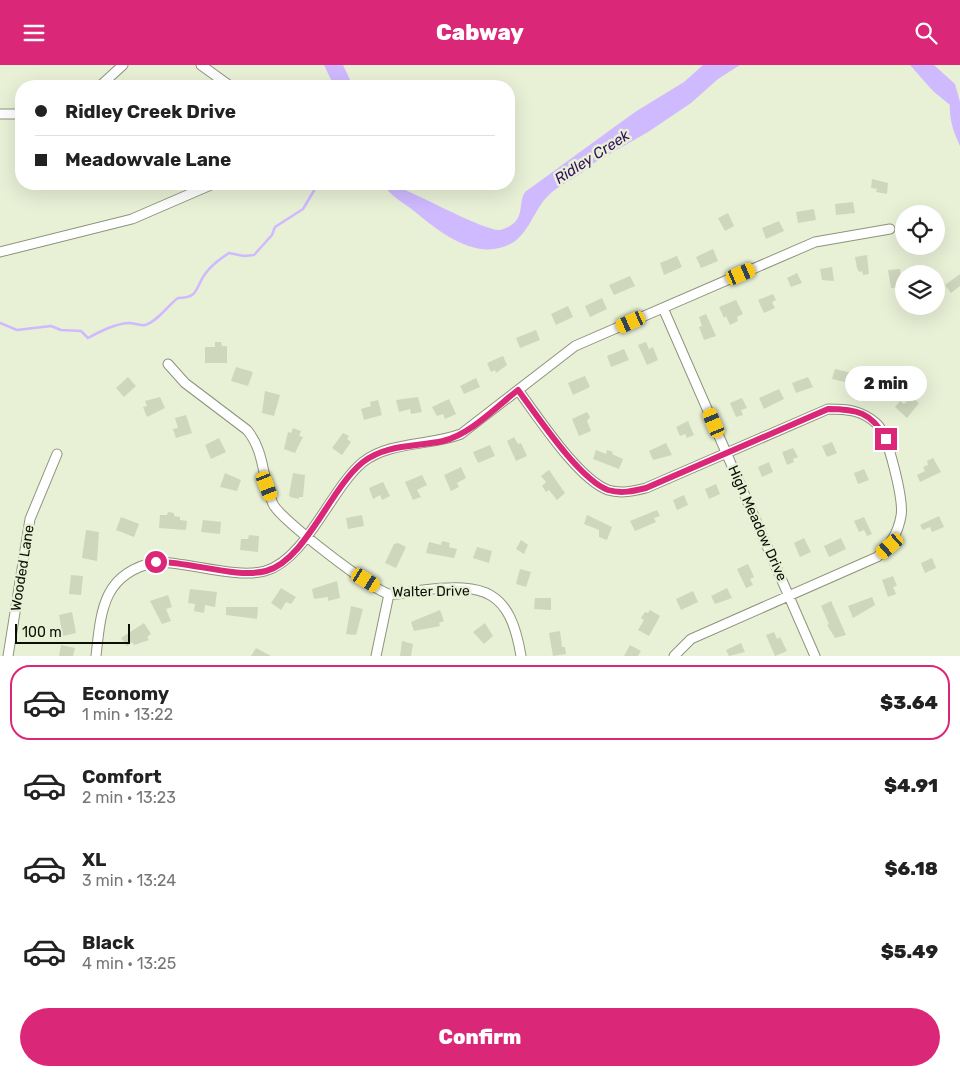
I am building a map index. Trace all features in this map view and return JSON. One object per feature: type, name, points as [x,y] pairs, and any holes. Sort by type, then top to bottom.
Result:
[{"type":"street","points":[[107,80],[123,65]]},
{"type":"street","points":[[201,65],[222,80]]},
{"type":"street","points":[[0,114],[15,113]]},
{"type":"street","points":[[0,251],[132,219],[199,190]]},
{"type":"street","points":[[96,656],[102,607],[109,592],[127,573],[141,565],[168,562],[248,573],[265,571],[282,563],[306,536],[351,474],[364,461],[384,451],[443,441],[461,435],[575,346],[815,242],[890,229]]},
{"type":"street","name":"High Meadow Drive","points":[[663,308],[815,656]]},
{"type":"street","name":"Walter Drive","points":[[168,363],[185,383],[255,438],[274,506],[306,536],[366,580],[389,594],[446,587],[465,587],[484,591],[499,601],[510,614],[517,630],[521,656]]},
{"type":"street","points":[[518,390],[585,475],[609,490],[626,493],[646,488],[828,409],[850,409],[866,415],[879,425],[889,443],[902,513],[890,546],[877,557],[691,639],[674,656]]},
{"type":"street","name":"Wooded Lane","points":[[8,656],[30,519],[57,454]]},
{"type":"street","points":[[376,656],[389,594]]},
{"type":"water","points":[[324,65],[343,65],[350,80],[331,80]]},
{"type":"water","name":"Ridley Creek","points":[[703,65],[740,65],[718,79],[691,103],[648,132],[592,164],[556,189],[542,203],[518,239],[499,248],[473,247],[447,236],[388,190],[406,190],[469,220],[492,229],[504,229],[513,224],[518,218],[525,192],[635,112],[684,82]]},
{"type":"water","points":[[910,65],[934,65],[955,84],[960,102],[960,146],[952,126],[950,105],[933,91]]},
{"type":"building","points":[[872,179],[888,183],[887,194],[876,192],[877,189],[871,188]]},
{"type":"building","points":[[853,202],[855,213],[836,215],[835,204]]},
{"type":"building","points":[[814,209],[816,220],[798,223],[796,212]]},
{"type":"building","points":[[728,213],[734,226],[725,231],[718,218]]},
{"type":"building","points":[[779,221],[784,231],[766,239],[762,228]]},
{"type":"building","points":[[713,249],[718,261],[701,268],[696,257]]},
{"type":"building","points":[[867,255],[869,274],[863,275],[862,271],[859,272],[857,268],[855,257]]},
{"type":"building","points":[[677,256],[682,267],[664,275],[660,263]]},
{"type":"building","points":[[832,267],[834,281],[822,280],[820,269]]},
{"type":"building","points":[[895,269],[895,288],[891,288],[888,270]]},
{"type":"building","points":[[797,273],[802,283],[791,287],[787,278]]},
{"type":"building","points":[[960,274],[960,286],[951,293],[945,285]]},
{"type":"building","points":[[630,276],[635,286],[614,295],[609,285]]},
{"type":"building","points":[[773,294],[776,300],[772,302],[775,308],[764,313],[758,300]]},
{"type":"building","points":[[602,298],[607,309],[590,317],[585,306]]},
{"type":"building","points":[[736,300],[743,314],[737,317],[738,321],[730,325],[719,307]]},
{"type":"building","points":[[568,306],[573,317],[556,325],[551,314]]},
{"type":"building","points":[[706,314],[716,336],[704,340],[699,327],[702,326],[699,317]]},
{"type":"building","points":[[536,330],[540,340],[520,348],[516,338]]},
{"type":"building","points":[[215,342],[221,342],[222,346],[227,346],[227,363],[205,363],[205,347],[215,347]]},
{"type":"building","points":[[646,342],[649,349],[653,347],[658,360],[647,365],[638,345]]},
{"type":"building","points":[[624,349],[629,360],[611,367],[607,356]]},
{"type":"building","points":[[503,356],[507,365],[496,373],[495,370],[491,372],[487,363]]},
{"type":"building","points":[[236,367],[253,372],[248,386],[231,381]]},
{"type":"building","points":[[835,369],[856,374],[854,384],[832,379]]},
{"type":"building","points":[[585,376],[590,387],[573,395],[568,383]]},
{"type":"building","points":[[128,377],[136,386],[124,397],[116,388]]},
{"type":"building","points":[[808,377],[813,387],[796,393],[792,383]]},
{"type":"building","points":[[476,378],[480,387],[464,394],[460,386]]},
{"type":"building","points":[[872,381],[888,389],[883,399],[867,391]]},
{"type":"building","points":[[779,389],[784,399],[764,409],[759,398]]},
{"type":"building","points":[[265,391],[280,395],[274,416],[262,413]]},
{"type":"building","points":[[160,397],[165,408],[147,417],[143,407],[147,406],[145,401]]},
{"type":"building","points":[[418,397],[422,412],[411,414],[410,409],[399,412],[396,400]]},
{"type":"building","points":[[912,397],[919,403],[907,418],[895,407],[900,401],[904,404]]},
{"type":"building","points":[[742,398],[747,408],[741,410],[743,415],[736,417],[730,403]]},
{"type":"building","points":[[449,399],[456,414],[445,419],[443,414],[437,416],[432,407]]},
{"type":"building","points":[[378,400],[382,415],[364,420],[361,409],[371,406],[370,402]]},
{"type":"building","points":[[587,412],[590,417],[587,421],[591,431],[579,436],[572,419]]},
{"type":"building","points":[[186,415],[192,433],[176,438],[173,429],[178,428],[175,418]]},
{"type":"building","points":[[688,421],[694,435],[687,438],[685,434],[680,436],[676,427]]},
{"type":"building","points":[[293,428],[301,431],[299,436],[303,437],[295,453],[284,449],[288,432],[291,433]]},
{"type":"building","points":[[343,433],[349,436],[347,439],[351,442],[342,455],[332,448]]},
{"type":"building","points":[[514,437],[518,444],[521,443],[527,456],[516,461],[507,441]]},
{"type":"building","points":[[219,438],[226,452],[211,459],[205,445]]},
{"type":"building","points":[[832,442],[837,453],[827,457],[822,446]]},
{"type":"building","points":[[666,443],[672,455],[653,460],[649,451]]},
{"type":"building","points":[[490,445],[495,456],[478,463],[473,452]]},
{"type":"building","points":[[793,448],[798,457],[793,459],[794,462],[787,465],[782,452]]},
{"type":"building","points":[[596,450],[606,454],[607,450],[613,452],[612,454],[623,459],[619,469],[593,459]]},
{"type":"building","points":[[933,458],[941,472],[920,482],[917,475],[925,471],[923,467],[928,465],[927,461]]},
{"type":"building","points":[[769,462],[773,472],[762,477],[758,467]]},
{"type":"building","points":[[461,467],[466,478],[457,483],[459,487],[451,491],[444,475]]},
{"type":"building","points":[[864,469],[869,480],[858,484],[854,473]]},
{"type":"building","points":[[549,470],[565,493],[557,500],[549,490],[546,492],[542,486],[546,482],[541,476]]},
{"type":"building","points":[[225,473],[241,480],[237,491],[220,487]]},
{"type":"building","points":[[293,473],[305,475],[303,497],[299,497],[299,499],[289,495]]},
{"type":"building","points":[[422,475],[427,485],[417,490],[421,497],[413,500],[405,482]]},
{"type":"building","points":[[383,482],[390,496],[382,500],[380,495],[373,499],[369,488]]},
{"type":"building","points":[[716,484],[720,494],[709,499],[705,489]]},
{"type":"building","points":[[684,495],[688,505],[677,510],[673,500]]},
{"type":"building","points":[[657,510],[660,516],[654,518],[656,522],[635,531],[630,521]]},
{"type":"building","points":[[168,512],[180,517],[180,520],[187,521],[186,530],[159,528],[160,515],[167,515]]},
{"type":"building","points":[[362,515],[364,526],[348,529],[346,518]]},
{"type":"building","points":[[587,515],[612,527],[607,540],[599,537],[599,530],[584,524]]},
{"type":"building","points":[[939,516],[944,527],[932,532],[930,527],[923,530],[920,525]]},
{"type":"building","points":[[121,517],[139,524],[134,537],[116,530]]},
{"type":"building","points":[[864,517],[872,534],[867,536],[864,530],[859,532],[854,521]]},
{"type":"building","points":[[203,520],[221,522],[220,534],[201,532]]},
{"type":"building","points":[[86,530],[99,532],[97,561],[82,558]]},
{"type":"building","points":[[249,535],[259,536],[258,552],[240,550],[241,539],[248,539]]},
{"type":"building","points":[[804,538],[811,552],[800,557],[794,543]]},
{"type":"building","points":[[841,538],[846,549],[829,557],[824,546]]},
{"type":"building","points":[[521,540],[528,545],[524,554],[516,549]]},
{"type":"building","points":[[442,541],[450,543],[449,547],[457,549],[454,558],[426,553],[429,542],[441,545]]},
{"type":"building","points":[[398,543],[406,547],[396,568],[385,563],[394,544]]},
{"type":"building","points":[[477,547],[492,551],[489,563],[473,558]]},
{"type":"building","points":[[932,558],[936,568],[925,573],[921,563]]},
{"type":"building","points":[[748,564],[754,577],[750,579],[753,585],[746,588],[737,569]]},
{"type":"building","points":[[520,569],[531,572],[526,587],[516,584]]},
{"type":"building","points":[[71,575],[83,576],[81,595],[69,594]]},
{"type":"building","points":[[893,576],[897,586],[893,587],[896,594],[888,597],[882,580]]},
{"type":"building","points":[[337,581],[340,598],[328,601],[328,597],[314,599],[312,589]]},
{"type":"building","points":[[281,588],[296,597],[291,604],[286,602],[281,610],[271,603]]},
{"type":"building","points":[[727,588],[732,598],[715,604],[711,596]]},
{"type":"building","points":[[190,589],[217,592],[215,607],[205,605],[204,613],[194,611],[195,604],[188,603]]},
{"type":"building","points":[[693,591],[698,602],[681,610],[676,599]]},
{"type":"building","points":[[168,595],[172,607],[166,609],[171,621],[162,624],[150,601]]},
{"type":"building","points":[[872,597],[875,605],[853,618],[848,606]]},
{"type":"building","points":[[535,598],[551,598],[551,610],[534,609]]},
{"type":"building","points":[[831,601],[846,635],[835,638],[827,625],[829,624],[821,606]]},
{"type":"building","points":[[351,606],[363,609],[356,635],[346,634]]},
{"type":"building","points":[[226,607],[258,607],[257,619],[226,615]]},
{"type":"building","points":[[440,610],[444,621],[439,623],[440,626],[414,631],[411,622]]},
{"type":"building","points":[[650,610],[660,616],[649,636],[638,630],[644,620],[641,618],[645,612],[648,613]]},
{"type":"building","points":[[72,612],[76,633],[63,636],[59,615]]},
{"type":"building","points":[[144,623],[151,634],[147,637],[149,640],[134,645],[132,642],[127,646],[121,638]]},
{"type":"building","points":[[485,623],[493,636],[484,644],[473,632]]},
{"type":"building","points":[[560,631],[562,647],[565,647],[566,654],[553,656],[549,633]]},
{"type":"building","points":[[774,632],[777,639],[780,637],[787,651],[775,656],[766,635]]},
{"type":"building","points":[[402,641],[413,644],[411,656],[400,656]]},
{"type":"building","points":[[741,643],[745,652],[729,656],[726,650]]},
{"type":"building","points":[[61,645],[75,648],[73,656],[59,656]]},
{"type":"building","points":[[630,645],[641,651],[638,656],[624,656]]},
{"type":"building","points":[[256,648],[271,656],[251,656]]},
{"type":"waterway","points":[[0,323],[17,330],[51,326],[61,330],[81,331],[88,338],[118,325],[129,323],[143,325],[149,323],[178,298],[185,298],[193,294],[207,271],[229,253],[244,256],[254,255],[272,235],[275,227],[303,209],[314,190]]},
{"type":"route","points":[[156,562],[248,573],[265,571],[278,566],[306,536],[351,474],[364,461],[384,451],[443,441],[461,435],[518,390],[585,475],[594,483],[609,490],[626,493],[646,488],[828,409],[850,409],[866,415],[879,425],[886,439]]}]
